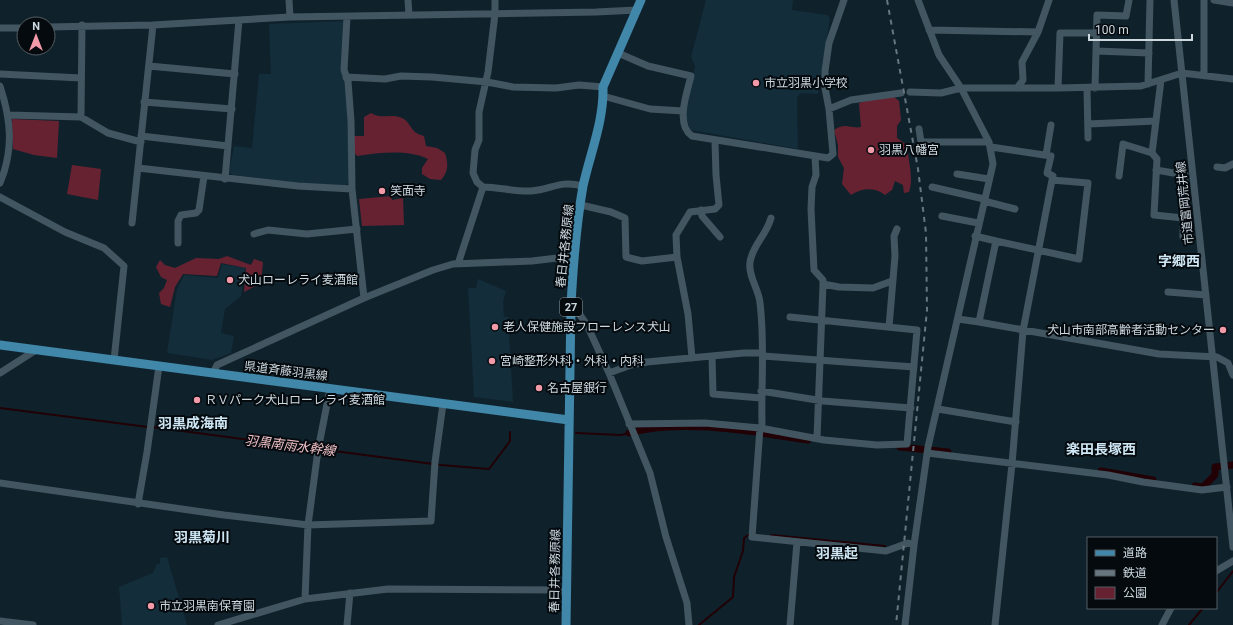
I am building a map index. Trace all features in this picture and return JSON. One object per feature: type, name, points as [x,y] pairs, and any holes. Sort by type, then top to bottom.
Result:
[{"type":"main road","name":"春日井各務原線","points":[[566,625],[571,305],[574,256],[584,186],[603,92],[641,0]]},
{"type":"main road","name":"県道斉藤羽黒線","points":[[0,345],[569,420]]},
{"type":"street","points":[[289,0],[290,17]]},
{"type":"street","points":[[408,0],[409,15]]},
{"type":"street","points":[[495,0],[495,14],[487,82],[479,112],[479,140],[475,150],[473,173],[477,182],[483,186],[530,191],[571,183],[584,186]]},
{"type":"street","points":[[618,53],[648,66],[691,76],[683,111],[683,119],[687,133],[692,136],[715,141],[828,158],[833,154],[829,109],[825,88],[825,71],[829,43],[844,0]]},
{"type":"street","points":[[905,625],[914,545],[928,450],[958,319],[975,236],[993,164],[990,144],[961,88],[938,54],[918,0]]},
{"type":"street","points":[[1017,88],[1023,80],[1022,62],[1038,32],[1049,0]]},
{"type":"street","points":[[1095,88],[1097,15],[1126,16],[1129,0]]},
{"type":"street","points":[[1148,84],[1150,0]]},
{"type":"street","name":"市道富岡荒井線","points":[[1174,0],[1182,73],[1189,174],[1206,295],[1233,547]]},
{"type":"street","points":[[1204,0],[1204,75]]},
{"type":"street","points":[[1214,0],[1233,3]]},
{"type":"street","points":[[56,27],[153,25],[290,17],[637,10]]},
{"type":"street","points":[[347,17],[344,70],[351,122],[352,189],[364,298]]},
{"type":"street","points":[[225,178],[239,20]]},
{"type":"street","points":[[81,117],[82,25]]},
{"type":"street","points":[[132,223],[153,25]]},
{"type":"street","points":[[0,28],[16,28]]},
{"type":"street","points":[[929,30],[1038,32]]},
{"type":"street","points":[[1058,88],[1060,32],[1097,33]]},
{"type":"street","points":[[1096,50],[1149,53]]},
{"type":"street","points":[[149,66],[235,74]]},
{"type":"street","points":[[910,92],[941,93],[961,88],[1095,88],[1148,84],[1182,73],[1233,79]]},
{"type":"street","points":[[0,74],[81,78]]},
{"type":"street","points":[[346,77],[385,79],[401,76],[487,82],[513,88],[556,88],[579,85],[650,109],[683,111]]},
{"type":"street","points":[[1152,153],[1161,80]]},
{"type":"street","points":[[0,86],[9,115],[10,138],[0,183]]},
{"type":"street","points":[[1087,88],[1088,138]]},
{"type":"street","points":[[829,109],[851,100],[901,93]]},
{"type":"street","points":[[144,102],[232,109]]},
{"type":"street","points":[[9,115],[81,117],[108,134],[141,139],[228,146]]},
{"type":"street","points":[[1088,124],[1156,122]]},
{"type":"street","points":[[1046,155],[1051,126]]},
{"type":"street","points":[[919,129],[921,142],[990,144],[1051,156],[1047,173],[1053,176],[1023,331],[1013,461],[995,625]]},
{"type":"street","points":[[692,358],[688,314],[677,257],[676,235],[690,212],[715,209],[719,205],[715,141]]},
{"type":"street","points":[[1119,176],[1123,144],[1152,153],[1157,159],[1154,215],[1183,218]]},
{"type":"street","points":[[815,156],[816,174],[812,187],[811,209],[814,270],[823,280],[823,320],[817,438]]},
{"type":"street","points":[[1217,167],[1225,168],[1233,164]]},
{"type":"street","points":[[138,168],[298,186],[352,189]]},
{"type":"street","points":[[1156,170],[1189,174],[1183,218],[1183,237]]},
{"type":"street","points":[[957,174],[989,179]]},
{"type":"street","points":[[178,243],[178,221],[181,215],[196,213],[199,210],[204,176]]},
{"type":"street","points":[[975,236],[1079,259],[1088,183],[1052,180]]},
{"type":"street","points":[[458,264],[483,186]]},
{"type":"street","points":[[932,186],[1015,209]]},
{"type":"street","points":[[0,197],[65,232],[104,248],[124,266],[114,360]]},
{"type":"street","points":[[581,205],[611,212],[625,218],[626,257],[642,261],[677,257]]},
{"type":"street","points":[[701,210],[702,216],[720,237]]},
{"type":"street","points":[[942,216],[978,223]]},
{"type":"street","points":[[771,218],[768,230],[752,253],[750,269],[760,300],[763,355],[761,395],[762,424],[760,428],[752,534],[797,542],[886,551],[908,544],[914,545]]},
{"type":"street","points":[[254,234],[268,230],[307,234],[357,229]]},
{"type":"street","points":[[888,327],[894,236],[897,229]]},
{"type":"street","points":[[979,322],[996,241]]},
{"type":"street","points":[[213,373],[217,365],[364,298],[432,270],[458,264],[532,261],[574,256]]},
{"type":"street","points":[[823,284],[839,287],[873,288],[892,281]]},
{"type":"street","points":[[1168,292],[1206,295]]},
{"type":"street","points":[[571,305],[583,318],[609,373],[650,473],[666,537],[687,603],[689,625]]},
{"type":"street","points":[[629,424],[705,423],[760,428],[817,438],[877,445],[907,444],[917,330],[790,317]]},
{"type":"street","points":[[958,319],[1159,354],[1212,357],[1226,360],[1233,375]]},
{"type":"street","points":[[0,373],[36,350]]},
{"type":"street","points":[[609,373],[631,365],[647,362],[712,356],[763,355],[914,367]]},
{"type":"street","points":[[712,356],[713,394],[761,395],[911,408]]},
{"type":"street","points":[[138,504],[159,366]]},
{"type":"street","points":[[305,599],[308,525],[318,448],[330,388]]},
{"type":"street","points":[[0,482],[138,504],[308,525],[431,521],[435,464],[443,404]]},
{"type":"street","points":[[938,409],[1016,422]]},
{"type":"street","points":[[928,450],[1013,461],[1202,490],[1227,486]]},
{"type":"street","points":[[790,625],[797,542]]},
{"type":"street","points":[[1217,570],[1233,561]]},
{"type":"street","points":[[218,625],[305,599],[388,589],[566,590]]},
{"type":"street","points":[[347,625],[350,593]]},
{"type":"street","points":[[1162,625],[1170,609]]},
{"type":"street","points":[[0,621],[33,625]]},
{"type":"shaded area","name":"市立羽黒小学校","points":[[706,0],[793,0],[792,10],[827,15],[830,18],[818,94],[801,93],[797,97],[798,149],[691,130],[685,117],[695,66],[691,57]]},
{"type":"shaded area","points":[[345,21],[349,181],[346,186],[300,183],[234,175],[229,173],[234,146],[252,148],[259,74],[271,74],[269,24]]},
{"type":"shaded area","points":[[222,264],[245,268],[241,296],[225,309],[221,333],[234,336],[231,353],[212,360],[167,353],[177,289],[184,275],[218,278]]},
{"type":"shaded area","points":[[478,279],[506,291],[503,302],[504,317],[508,317],[513,402],[474,397],[468,288],[476,288]]},
{"type":"shaded area","name":"市立羽黒南保育園","points":[[167,557],[187,625],[122,625],[119,587],[153,573],[157,564],[160,564],[160,558]]},
{"type":"green space","points":[[893,96],[899,101],[901,120],[897,126],[897,138],[907,145],[911,175],[909,192],[904,193],[903,185],[895,181],[892,190],[885,195],[881,192],[868,189],[851,195],[842,184],[844,168],[838,157],[838,145],[834,130],[842,126],[861,127],[859,103],[872,99]]},
{"type":"green space","points":[[371,113],[379,116],[394,116],[402,118],[416,133],[424,136],[426,146],[437,148],[445,153],[447,167],[444,177],[441,180],[430,179],[422,174],[422,168],[428,159],[420,156],[393,153],[357,156],[353,151],[354,136],[364,136],[364,117]]},
{"type":"green space","points":[[12,119],[59,121],[57,158],[34,155],[13,149]]},
{"type":"green space","points":[[72,165],[101,169],[98,200],[67,194]]},
{"type":"green space","points":[[391,196],[392,200],[403,198],[404,225],[362,226],[359,199]]},
{"type":"green space","points":[[227,256],[251,265],[254,259],[263,262],[261,283],[244,292],[246,268],[221,263],[217,276],[183,274],[175,287],[170,307],[161,304],[159,293],[164,288],[167,280],[161,277],[156,267],[160,260],[165,265],[175,268],[196,258],[219,259]]},
{"type":"waterway","name":"羽黒南雨水幹線","points":[[0,408],[148,427]]},
{"type":"waterway","name":"羽黒南雨水幹線","points":[[152,427],[441,465],[489,469],[510,441],[510,432]]},
{"type":"waterway","points":[[629,433],[650,429],[695,427],[742,430],[808,440]]},
{"type":"waterway","name":"羽黒南雨水幹線","points":[[576,433],[621,435],[629,433]]},
{"type":"waterway","points":[[900,447],[948,452]]},
{"type":"waterway","points":[[1195,486],[1203,487],[1215,475],[1215,467],[1233,465]]},
{"type":"waterway","points":[[1101,471],[1153,480]]},
{"type":"waterway","points":[[699,625],[733,597],[734,577],[743,551],[744,538],[750,534]]},
{"type":"waterway","points":[[771,535],[885,546]]},
{"type":"waterway","points":[[1217,592],[1233,571]]},
{"type":"waterway","points":[[1189,625],[1202,609]]},
{"type":"railway","points":[[887,0],[918,169],[926,233],[927,310],[896,625]]},
{"type":"place","name":"市立羽黒小学校","points":[[756,83]]},
{"type":"place","name":"羽黒八幡宮","points":[[871,150]]},
{"type":"place","name":"笑面寺","points":[[382,191]]},
{"type":"place","name":"犬山ローレライ麦酒館","points":[[230,280]]},
{"type":"place","name":"老人保健施設フローレンス犬山","points":[[495,327]]},
{"type":"place","name":"犬山市南部高齢者活動センター","points":[[1223,330]]},
{"type":"place","name":"宮崎整形外科・外科・内科","points":[[492,361]]},
{"type":"place","name":"名古屋銀行","points":[[539,388]]},
{"type":"place","name":"ＲＶパーク犬山ローレライ麦酒館","points":[[197,400]]},
{"type":"place","name":"市立羽黒南保育園","points":[[151,606]]},
{"type":"district","name":"字郷西","points":[[1179,261]]},
{"type":"district","name":"羽黒成海南","points":[[193,423]]},
{"type":"district","name":"楽田長塚西","points":[[1101,449]]},
{"type":"district","name":"羽黒菊川","points":[[202,537]]},
{"type":"district","name":"羽黒起","points":[[837,553]]}]
